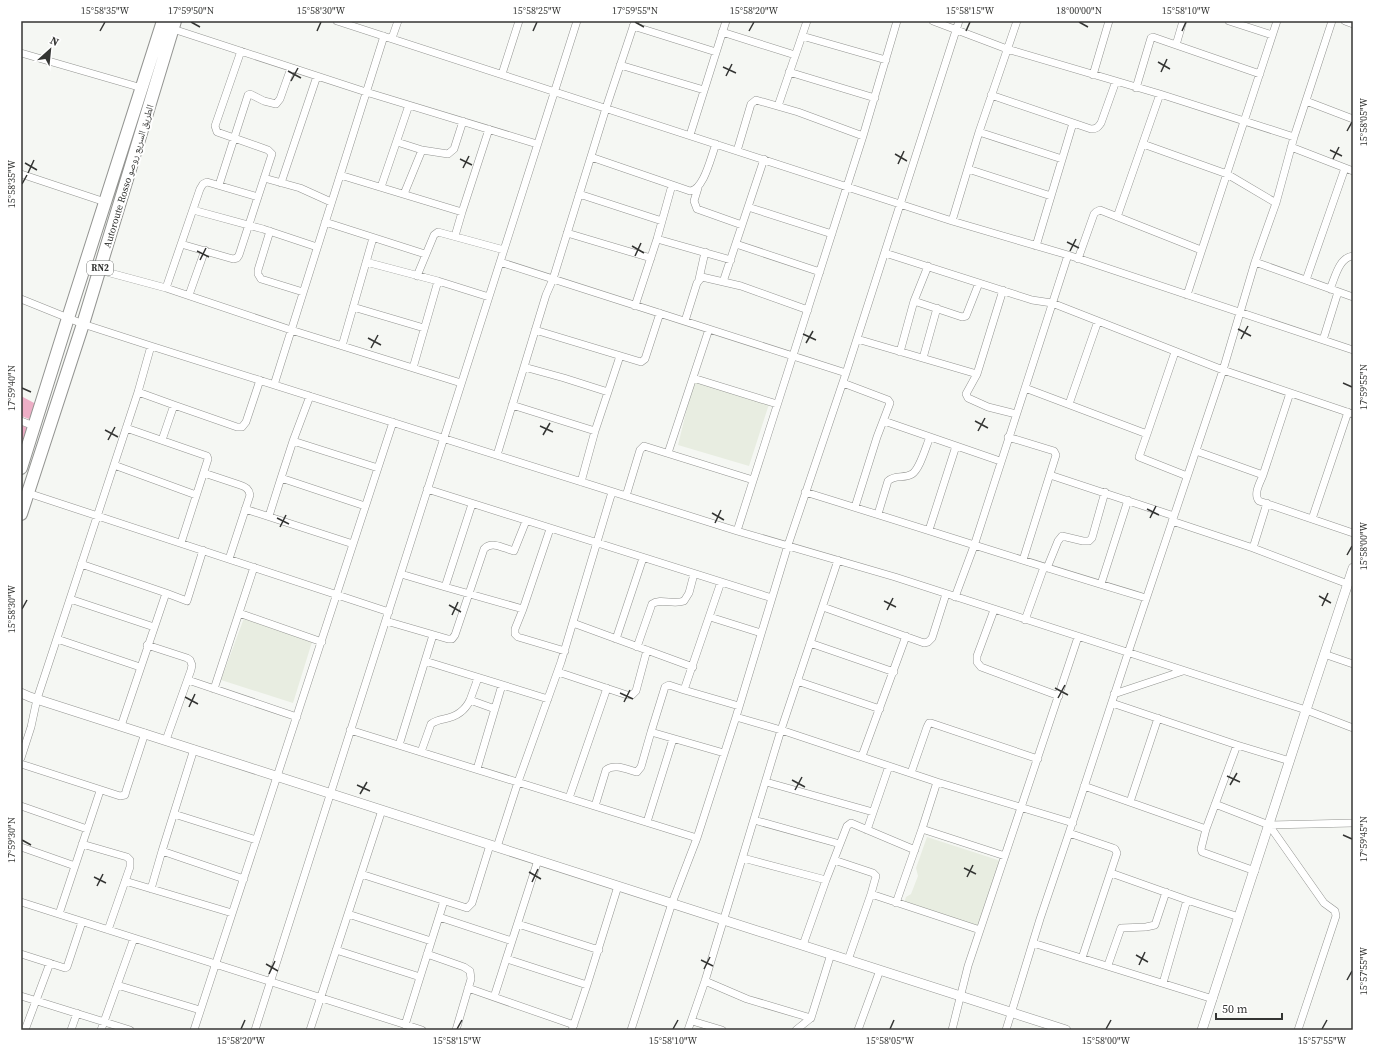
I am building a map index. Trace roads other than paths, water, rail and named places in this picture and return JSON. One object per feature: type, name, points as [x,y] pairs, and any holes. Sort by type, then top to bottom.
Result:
[{"type":"highway","name":"Autoroute Rosso الطريق السريع روصو","points":[[21,468],[163,21]]},
{"type":"highway","name":"Autoroute Rosso الطريق السريع روصو","points":[[21,514],[83,324],[174,25]]},
{"type":"street","points":[[337,21],[346,22],[384,36],[952,221],[1068,255],[1353,350]]},
{"type":"street","points":[[392,38],[398,21]]},
{"type":"street","points":[[502,74],[519,22],[511,21]]},
{"type":"street","points":[[255,1030],[576,21]]},
{"type":"street","points":[[690,135],[726,21]]},
{"type":"street","points":[[778,106],[807,21]]},
{"type":"street","points":[[737,531],[875,98],[897,21]]},
{"type":"street","points":[[933,21],[1007,49],[1160,94],[1294,137]]},
{"type":"street","points":[[631,1030],[672,903],[697,838],[736,717],[788,545],[843,383],[959,21]]},
{"type":"street","points":[[952,221],[991,95],[1017,21]]},
{"type":"street","points":[[1093,74],[1109,22],[1100,21]]},
{"type":"street","points":[[1229,21],[1272,35]]},
{"type":"street","points":[[1187,295],[1277,21]]},
{"type":"street","points":[[1006,1030],[1114,694],[1223,370],[1239,313],[1276,203],[1294,137],[1332,21]]},
{"type":"street","points":[[1345,21],[1353,24]]},
{"type":"street","points":[[1176,45],[1180,22]]},
{"type":"street","points":[[497,455],[546,295],[553,279],[606,108],[634,24],[716,52]]},
{"type":"street","points":[[174,25],[241,51],[291,68],[409,106],[538,144]]},
{"type":"street","points":[[722,32],[795,54]]},
{"type":"street","points":[[274,385],[384,36]]},
{"type":"street","points":[[802,36],[886,60]]},
{"type":"street","points":[[1136,88],[1153,37],[1260,74]]},
{"type":"street","points":[[181,244],[233,259],[237,258],[272,154],[270,151],[217,132],[215,126],[241,51]]},
{"type":"street","points":[[21,53],[142,88]]},
{"type":"street","points":[[620,65],[704,90]]},
{"type":"street","points":[[219,185],[248,95],[250,94],[264,101],[276,104],[280,100],[291,68]]},
{"type":"street","points":[[789,72],[875,98]]},
{"type":"street","points":[[281,183],[317,76]]},
{"type":"street","points":[[991,95],[1091,129],[1098,128],[1116,82]]},
{"type":"street","points":[[1117,217],[1160,94]]},
{"type":"street","points":[[737,151],[752,104],[756,100],[778,106],[863,136]]},
{"type":"street","points":[[1306,101],[1352,116]]},
{"type":"street","points":[[381,187],[409,106]]},
{"type":"street","points":[[397,142],[422,150],[448,154],[452,152],[463,121]]},
{"type":"street","points":[[1036,246],[1073,123]]},
{"type":"street","points":[[455,236],[489,129]]},
{"type":"street","points":[[979,132],[1062,159]]},
{"type":"street","points":[[716,144],[694,201],[697,209],[742,225]]},
{"type":"street","points":[[1143,144],[1227,174],[1276,203]]},
{"type":"street","points":[[1291,147],[1353,171]]},
{"type":"street","points":[[404,194],[422,150]]},
{"type":"street","points":[[591,157],[690,192],[698,188]]},
{"type":"street","points":[[723,282],[764,159]]},
{"type":"street","points":[[1306,280],[1345,168]]},
{"type":"street","points":[[968,169],[1051,196]]},
{"type":"street","points":[[21,174],[105,202]]},
{"type":"street","points":[[340,175],[462,212]]},
{"type":"street","points":[[264,178],[300,188],[331,202]]},
{"type":"street","points":[[166,288],[192,210],[203,184],[207,182],[258,197]]},
{"type":"street","points":[[635,306],[657,239],[672,185]]},
{"type":"street","points":[[580,194],[662,221]]},
{"type":"street","points":[[748,207],[832,234]]},
{"type":"street","points":[[192,210],[270,231],[317,247]]},
{"type":"street","points":[[1078,259],[1096,212],[1100,210],[1201,250]]},
{"type":"street","points":[[325,222],[425,254]]},
{"type":"street","points":[[270,231],[258,270],[259,276],[261,279],[303,292]]},
{"type":"street","points":[[417,276],[434,234],[438,232],[504,250]]},
{"type":"street","points":[[567,234],[651,258]]},
{"type":"street","points":[[342,346],[373,238]]},
{"type":"street","points":[[657,239],[730,260]]},
{"type":"street","points":[[736,244],[820,272]]},
{"type":"street","points":[[189,295],[204,250]]},
{"type":"street","points":[[684,321],[699,279],[705,252]]},
{"type":"street","points":[[885,253],[1032,300],[1052,303],[1223,370],[1350,413],[1312,519]]},
{"type":"street","points":[[956,597],[974,546],[1000,461],[1068,255]]},
{"type":"street","points":[[1330,289],[1343,260],[1349,256],[1353,256]]},
{"type":"street","points":[[366,262],[438,281],[489,297]]},
{"type":"street","points":[[500,262],[846,373]]},
{"type":"street","points":[[1255,262],[1353,297]]},
{"type":"street","points":[[900,352],[914,301],[928,266]]},
{"type":"street","points":[[99,270],[189,295],[291,330],[461,383]]},
{"type":"street","points":[[699,279],[702,277],[741,286],[808,310]]},
{"type":"street","points":[[413,368],[438,281]]},
{"type":"street","points":[[914,301],[962,317],[966,316],[979,282]]},
{"type":"street","points":[[1003,290],[977,374],[966,394],[968,398],[988,407],[1016,414]]},
{"type":"street","points":[[1323,340],[1338,292]]},
{"type":"street","points":[[21,299],[83,324],[151,346],[737,531],[838,560],[956,597],[1306,710],[1353,728]]},
{"type":"street","points":[[353,307],[424,328]]},
{"type":"street","points":[[923,358],[937,308]]},
{"type":"street","points":[[535,330],[641,362],[644,360],[660,313]]},
{"type":"street","points":[[1069,404],[1098,321]]},
{"type":"street","points":[[668,453],[709,329]]},
{"type":"street","points":[[857,339],[977,374]]},
{"type":"street","points":[[21,758],[31,727],[29,697],[57,639],[138,392],[151,346]]},
{"type":"street","points":[[1175,352],[1139,457],[1187,476]]},
{"type":"street","points":[[581,482],[595,431],[620,356]]},
{"type":"street","points":[[524,367],[608,392]]},
{"type":"street","points":[[693,378],[777,404]]},
{"type":"street","points":[[138,392],[237,427],[242,427],[246,422],[260,380]]},
{"type":"street","points":[[843,383],[888,400],[890,403],[890,407],[877,437],[855,507]]},
{"type":"street","points":[[1025,388],[1147,434]]},
{"type":"street","points":[[1290,393],[1256,494],[1257,498],[1259,501],[1267,504],[1353,533]]},
{"type":"street","points":[[269,516],[293,441],[310,396]]},
{"type":"street","points":[[512,404],[595,431]]},
{"type":"street","points":[[162,440],[174,405]]},
{"type":"street","points":[[21,421],[34,426]]},
{"type":"street","points":[[884,421],[1000,461]]},
{"type":"street","points":[[194,1030],[393,422]]},
{"type":"street","points":[[126,428],[207,456],[208,459],[204,473],[181,543]]},
{"type":"street","points":[[878,514],[888,481],[892,477],[912,474],[917,468],[930,437]]},
{"type":"street","points":[[1008,437],[1054,451],[1056,458],[1023,560]]},
{"type":"street","points":[[293,441],[378,468]]},
{"type":"street","points":[[626,496],[640,450],[644,446],[753,480]]},
{"type":"street","points":[[929,530],[956,446]]},
{"type":"street","points":[[1196,451],[1263,475]]},
{"type":"street","points":[[114,465],[196,495]]},
{"type":"street","points":[[204,473],[246,487],[250,495],[229,559]]},
{"type":"street","points":[[1050,474],[1128,500],[1348,584]]},
{"type":"street","points":[[281,478],[365,506]]},
{"type":"street","points":[[427,489],[772,598]]},
{"type":"street","points":[[361,874],[463,907],[467,908],[470,906],[518,782],[565,652],[612,492]]},
{"type":"street","points":[[805,492],[929,530],[974,546],[1146,598]]},
{"type":"street","points":[[1024,620],[1045,568],[1062,536],[1083,541],[1089,541],[1092,538],[1105,492]]},
{"type":"street","points":[[28,493],[389,612]]},
{"type":"street","points":[[1101,584],[1128,500]]},
{"type":"street","points":[[445,587],[472,504]]},
{"type":"street","points":[[1253,548],[1267,504]]},
{"type":"street","points":[[245,509],[353,544]]},
{"type":"street","points":[[386,621],[448,640],[454,638],[468,593],[485,547],[495,545],[514,551],[526,521]]},
{"type":"street","points":[[550,529],[515,629],[518,637],[565,652]]},
{"type":"street","points":[[81,564],[187,601],[202,550]]},
{"type":"street","points":[[616,639],[643,558]]},
{"type":"street","points":[[688,1030],[705,981],[781,730],[838,560]]},
{"type":"street","points":[[214,689],[254,567]]},
{"type":"street","points":[[1202,1030],[1353,568]]},
{"type":"street","points":[[401,574],[523,609]]},
{"type":"street","points":[[637,647],[652,604],[658,602],[678,603],[684,601],[689,594],[694,574]]},
{"type":"street","points":[[684,690],[721,582]]},
{"type":"street","points":[[121,726],[166,593]]},
{"type":"street","points":[[822,607],[924,643],[928,642],[932,638],[946,594]]},
{"type":"street","points":[[70,599],[154,627]]},
{"type":"street","points":[[994,610],[977,656],[977,662],[981,667],[1059,696]]},
{"type":"street","points":[[239,613],[322,642]]},
{"type":"street","points":[[710,617],[761,632]]},
{"type":"street","points":[[574,623],[693,667]]},
{"type":"street","points":[[399,745],[433,635]]},
{"type":"street","points":[[862,756],[906,636]]},
{"type":"street","points":[[952,1030],[960,996],[980,930],[1078,637]]},
{"type":"street","points":[[57,639],[140,667]]},
{"type":"street","points":[[810,643],[894,672]]},
{"type":"street","points":[[148,645],[187,658],[190,660],[192,665],[166,740]]},
{"type":"street","points":[[558,672],[626,695],[632,695],[636,691],[647,650]]},
{"type":"street","points":[[1324,654],[1353,664]]},
{"type":"street","points":[[425,661],[548,699]]},
{"type":"street","points":[[1114,694],[1183,671]]},
{"type":"street","points":[[421,752],[431,724],[456,715],[464,709],[470,700],[478,678]]},
{"type":"street","points":[[188,680],[297,717]]},
{"type":"street","points":[[797,681],[880,708]]},
{"type":"street","points":[[477,769],[502,685]]},
{"type":"street","points":[[595,806],[608,767],[613,766],[638,772],[641,767],[665,687],[669,685],[739,706]]},
{"type":"street","points":[[569,798],[607,688]]},
{"type":"street","points":[[21,693],[29,697],[1066,1030]]},
{"type":"street","points":[[470,700],[495,709]]},
{"type":"street","points":[[1112,703],[1237,745],[1290,761]]},
{"type":"street","points":[[736,717],[781,730],[937,782],[1022,807],[1072,824]]},
{"type":"street","points":[[1130,802],[1158,718]]},
{"type":"street","points":[[911,773],[927,727],[932,723],[1038,759]]},
{"type":"street","points":[[350,730],[697,838]]},
{"type":"street","points":[[651,732],[724,753]]},
{"type":"street","points":[[21,764],[100,791],[120,796],[125,795],[145,734]]},
{"type":"street","points":[[647,822],[673,739]]},
{"type":"street","points":[[1237,745],[1206,829],[1201,849],[1202,852],[1254,871]]},
{"type":"street","points":[[151,889],[194,749]]},
{"type":"street","points":[[867,830],[889,766]]},
{"type":"street","points":[[766,782],[873,812]]},
{"type":"street","points":[[896,903],[937,782]]},
{"type":"street","points":[[1084,786],[1206,829]]},
{"type":"street","points":[[59,914],[100,791]]},
{"type":"street","points":[[1215,804],[1269,825],[1353,823]]},
{"type":"street","points":[[21,806],[87,829]]},
{"type":"street","points":[[310,1030],[382,810]]},
{"type":"street","points":[[174,814],[256,840]]},
{"type":"street","points":[[754,820],[840,844]]},
{"type":"street","points":[[803,945],[826,880],[849,824],[851,823],[915,850]]},
{"type":"street","points":[[1269,825],[1324,903],[1335,911],[1336,916],[1298,1030]]},
{"type":"street","points":[[922,829],[1005,856]]},
{"type":"street","points":[[1070,834],[1115,849],[1117,853],[1082,958]]},
{"type":"street","points":[[82,844],[127,857],[131,863],[108,930]]},
{"type":"street","points":[[21,847],[75,866]]},
{"type":"street","points":[[162,851],[244,879]]},
{"type":"street","points":[[742,858],[826,880]]},
{"type":"street","points":[[494,997],[538,860]]},
{"type":"street","points":[[834,860],[875,874],[876,876],[848,960]]},
{"type":"street","points":[[1111,873],[1240,917]]},
{"type":"street","points":[[125,881],[232,913]]},
{"type":"street","points":[[468,988],[573,1027],[599,950],[618,886]]},
{"type":"street","points":[[1108,965],[1122,928],[1155,925],[1166,892]]},
{"type":"street","points":[[871,894],[980,930]]},
{"type":"street","points":[[1163,983],[1188,900]]},
{"type":"street","points":[[405,1025],[444,901]]},
{"type":"street","points":[[21,902],[422,1030]]},
{"type":"street","points":[[348,914],[431,941]]},
{"type":"street","points":[[439,917],[512,941]]},
{"type":"street","points":[[21,954],[64,968],[68,966],[82,922]]},
{"type":"street","points":[[518,924],[599,950]]},
{"type":"street","points":[[101,1030],[134,938]]},
{"type":"street","points":[[1033,943],[1108,965],[1213,999]]},
{"type":"street","points":[[336,950],[420,977]]},
{"type":"street","points":[[427,954],[467,968],[471,975],[456,1030]]},
{"type":"street","points":[[796,1030],[811,1018],[831,954]]},
{"type":"street","points":[[507,959],[587,985]]},
{"type":"street","points":[[25,1030],[50,963]]},
{"type":"street","points":[[858,1030],[880,970]]},
{"type":"street","points":[[705,981],[747,999],[811,1018]]},
{"type":"street","points":[[117,985],[200,1010]]},
{"type":"street","points":[[21,996],[130,1030]]},
{"type":"street","points":[[71,1030],[77,1013]]},
{"type":"street","points":[[692,1021],[722,1030]]}]
